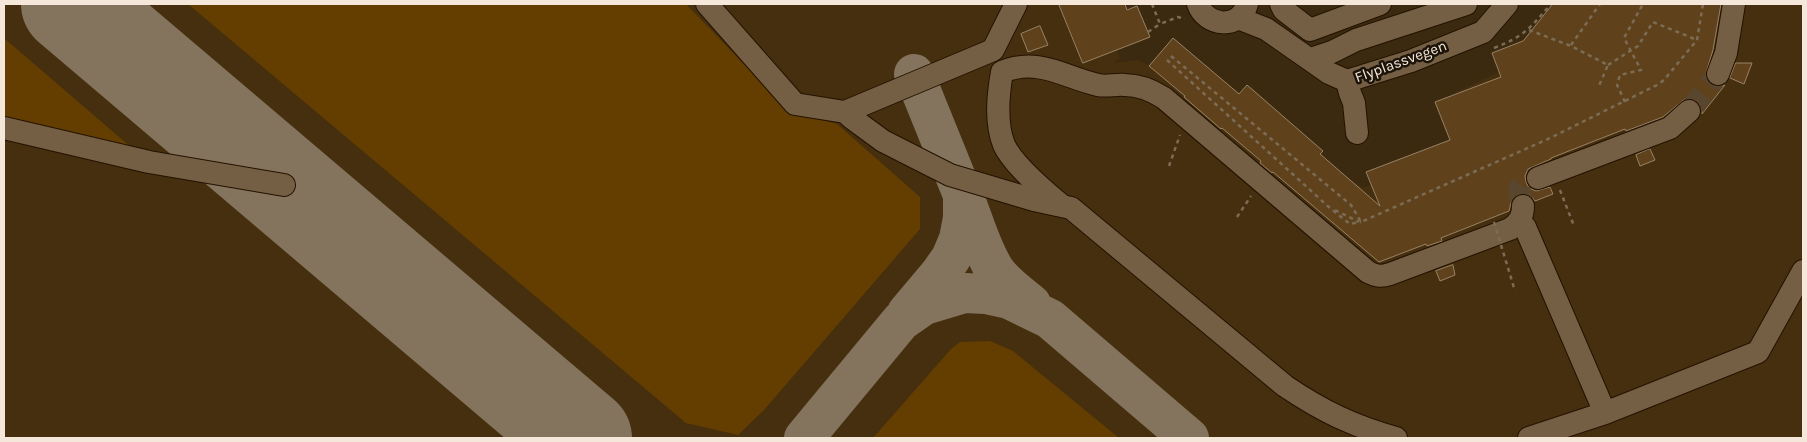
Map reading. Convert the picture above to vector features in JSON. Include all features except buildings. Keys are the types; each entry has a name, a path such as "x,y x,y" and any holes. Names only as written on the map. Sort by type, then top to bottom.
{"lane":[{"path":"707,4 794,104 845,112 993,50 1016,4"},
{"path":"1281,4 1284,10 1310,30 1380,4"},
{"path":"1311,60 1356,40 1466,4"},
{"name":"Flyplassvegen","path":"1192,11 1204,15 1214,22 1226,22 1242,11 1329,73 1347,81 1411,61 1483,32 1507,4"},
{"path":"1718,74 1726,53 1734,4"},
{"path":"993,50 1013,68"},
{"path":"1063,206 1041,189 1012,158 1005,146 998,116 1002,72 1013,68 1030,66 1050,69 1100,86 1128,84 1155,92 1368,272 1375,275 1390,274 1510,229 1521,214 1605,412"},
{"path":"1347,81 1354,103 1357,133"},
{"path":"1538,178 1670,128 1689,111"},
{"path":"845,112 883,142 927,164 972,182 1071,208 1284,386 1311,404 1339,428 1364,429 1396,438"},
{"path":"4,128 149,162 284,185"},
{"path":"1528,438 1605,412 1758,352 1803,271"}],"path":[{"path":"1152,4 1160,24"},
{"path":"1570,46 1600,4"},
{"path":"1625,102 1617,85 1620,76 1641,70 1624,38 1643,4"},
{"path":"1167,60 1331,209 1350,224 1361,222 1548,139 1657,85 1664,80 1697,40 1703,4"},
{"path":"1148,32 1160,24 1192,11"},
{"path":"1598,88 1608,66 1638,46 1653,22 1697,40"},
{"path":"1529,30 1570,46 1608,66"},
{"path":"1171,56 1351,205 1361,222"},
{"path":"1169,166 1180,134"},
{"path":"1560,190 1574,226"},
{"path":"1237,217 1251,196"},
{"path":"1331,209 1361,222"},
{"path":"1494,222 1515,291"}],"shaded area":[{"path":"4,4 1123,4 1126,11 1148,32 1150,38 1117,50 1120,59 1113,63 1139,60 1151,67 1173,40 1243,95 1251,86 1324,155 1320,160 1363,188 1375,184 1466,134 1458,116 1457,92 1513,65 1517,46 1553,4 1803,4 1803,438 4,438"},
{"path":"188,4 686,4 789,111 837,124 920,197 920,229 764,410 738,435 686,423"},
{"path":"4,38 140,155 4,123"},
{"path":"990,341 1013,351 1119,438 873,438 951,349 960,342"}],"taxiway":[{"path":"907,313 951,258 959,239 963,218 963,195 914,74"},
{"path":"965,199 981,244 994,269 1006,283 1031,304"},
{"path":"804,438 901,321 924,305 964,293 986,294 1009,299 1050,319 1189,438"}],"runway":[{"path":"71,4 582,438"}],"tunnel":[{"path":"1689,111 1718,74"},
{"path":"1523,206 1519,189 1522,185 1538,178"}]}
